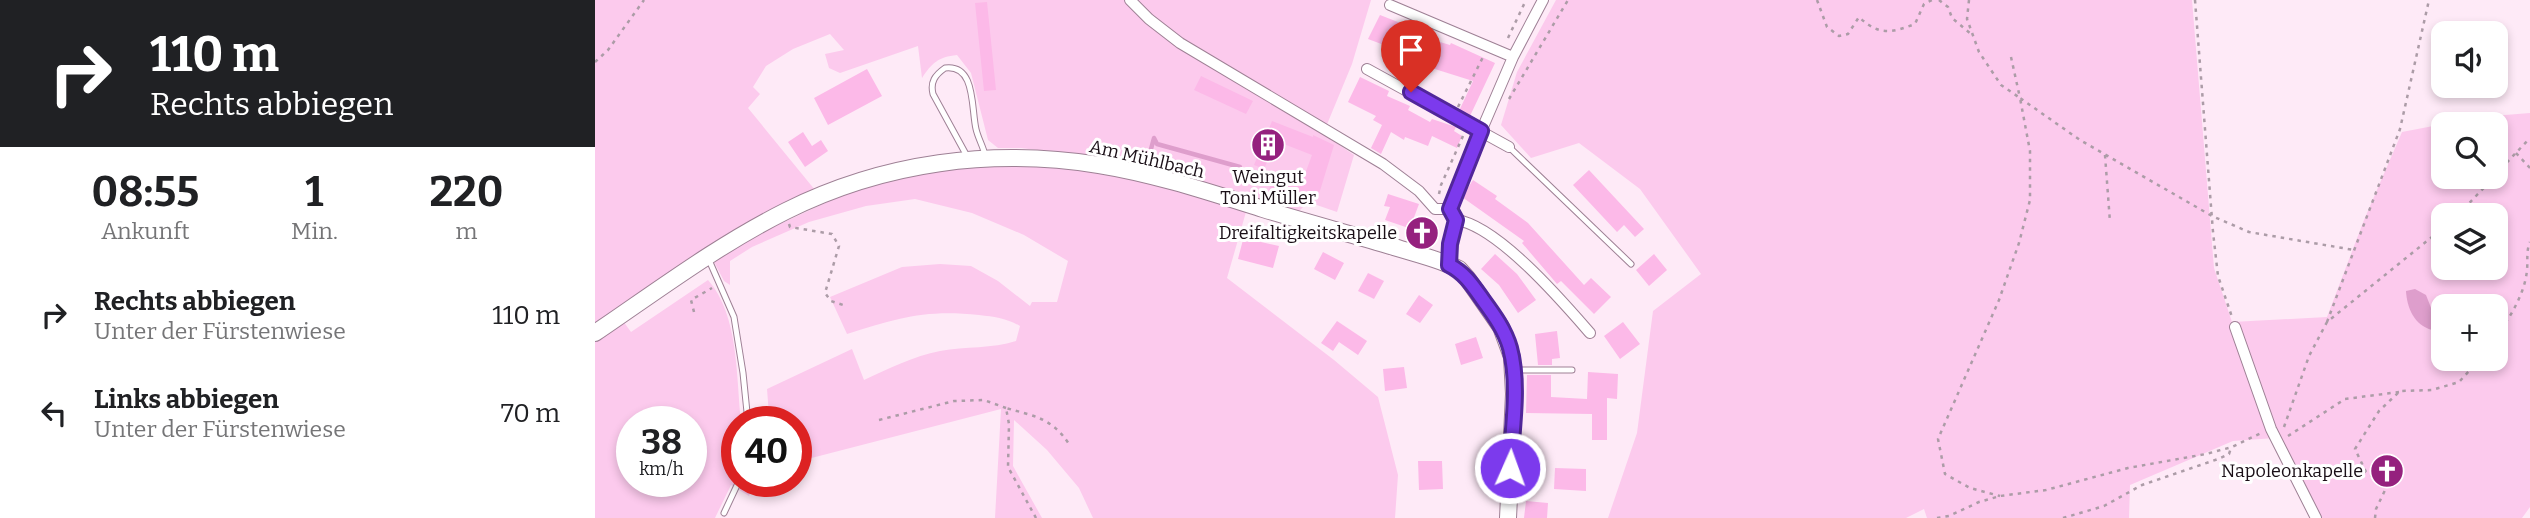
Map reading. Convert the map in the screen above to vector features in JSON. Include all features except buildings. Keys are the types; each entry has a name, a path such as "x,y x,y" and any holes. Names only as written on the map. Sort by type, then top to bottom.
{"street":[{"path":"1130,0 1179,44 1383,164 1419,191 1429,204 1444,209 1456,220 1472,226 1515,255 1555,293 1590,333"},
{"path":"1444,209 1513,57 1543,0"},
{"path":"1390,5 1513,57"},
{"path":"1367,69 1509,147"},
{"name":"Am Mühlbach","path":"595,333 707,257 785,211 820,195 896,170 969,159 1041,159 1101,166 1170,181 1459,270 1501,327 1509,346 1513,370 1508,518"},
{"path":"1449,265 1450,244 1456,220"},
{"path":"2235,327 2271,429 2316,518"}],"lane":[{"path":"969,159 933,94 931,86 934,78 945,68 959,70 965,75 976,129 986,158"},
{"path":"1509,147 1631,264"},
{"path":"707,257 734,317 746,406"},
{"path":"1513,370 1572,370"},
{"path":"724,513 732,497"}],"path":[{"path":"595,62 608,50 644,0"},
{"path":"1501,52 1527,0"},
{"path":"1503,105 1511,97 1568,0"},
{"path":"1817,0 1827,27 1839,36 1849,34 1859,17 1869,26 1884,32 1915,24 1924,4 1932,0"},
{"path":"1938,0 1948,7 1952,18 1973,36"},
{"path":"1969,0 1967,19 1979,52 2001,85 2105,155 2212,216 2249,232 2354,250"},
{"path":"2195,0 2218,276 2235,327"},
{"path":"2279,442 2309,356 2327,322 2400,128 2429,0"},
{"path":"1454,115 1488,47"},
{"path":"2000,496 1969,488 1945,474 1938,439 1999,300 2019,243 2030,200 2030,151 2011,57"},
{"path":"1444,209 1441,185 1469,123"},
{"path":"2508,162 2530,138"},
{"path":"2516,153 2530,168"},
{"path":"2105,155 2110,222"},
{"path":"2469,203 2483,189"},
{"path":"785,211 790,227 832,234 839,246 825,293 831,301 846,306"},
{"path":"2327,322 2431,238"},
{"path":"2508,320 2517,303 2527,272 2530,242"},
{"path":"694,312 691,300 720,283"},
{"path":"2279,442 2345,399 2400,391 2432,390 2459,382 2469,371"},
{"path":"2375,518 2386,486 2366,471 2355,449 2379,411 2400,391"},
{"path":"879,420 954,401 984,400 1035,416 1059,429 1069,444"},
{"path":"1006,408 1009,424 1008,467 1036,518"},
{"path":"1937,518 2000,496 2046,490 2129,468 2232,447 2271,429"},
{"path":"2063,518 2103,506 2142,485 2218,459 2229,454 2232,447"}],"shaded area":[{"path":"595,0 1371,0 1352,64 1323,134 1354,155 1337,212 1308,202 1298,212 1100,158 1021,148 998,148 988,140 971,73 957,55 936,62 922,78 918,46 840,73 829,68 825,54 844,50 830,34 793,49 766,66 753,87 760,94 748,108 815,190 595,325"},
{"path":"1556,0 2192,0 2214,268 2232,322 2327,317 2364,220 2402,132 2431,126 2431,189 2508,189 2508,115 2530,113 2530,507 2522,518 2313,518 2275,438 2233,441 2130,485 2129,518 1927,518 1924,509 1906,518 1608,518 1637,433 1653,311 1701,274 1640,189 1579,143 1531,158 1501,125 1517,72"},
{"path":"980,164 1084,169 1188,193 1246,212 1227,278 1378,397 1398,475 1395,518 1093,518 1079,488 1047,450 1014,420 1013,466 1042,518 995,518 1001,409 812,458 812,406 768,406 767,389 852,349 864,380 930,353 1016,341 1020,326 995,317 943,313 897,319 847,334 830,297 902,267 940,264 971,266 998,281 1030,306 1032,302 1057,302 1068,261 1024,235 972,213 915,199 866,206 809,222 752,247 730,261 730,285 724,281 713,260 758,234 875,180"},
{"path":"708,280 726,310 737,366 740,406 721,406 721,497 725,497 715,518 595,518 595,341 623,321 631,332"},
{"path":"2415,289 2426,295 2431,308 2431,330 2416,320 2408,304 2406,291"}],"waterway":[{"path":"1151,149 1154,138 1157,144 1240,167 1238,177"}],"place":[{"name":"Weingut Toni Müller","path":"1268,145"},
{"name":"Dreifaltigkeitskapelle","path":"1422,233"},
{"name":"Napoleonkapelle","path":"2387,471"}],"route":[{"path":"1411,92 1481,131 1450,209 1456,220 1450,244 1449,265 1467,278 1488,306 1509,346 1514,394 1510,468"}]}
